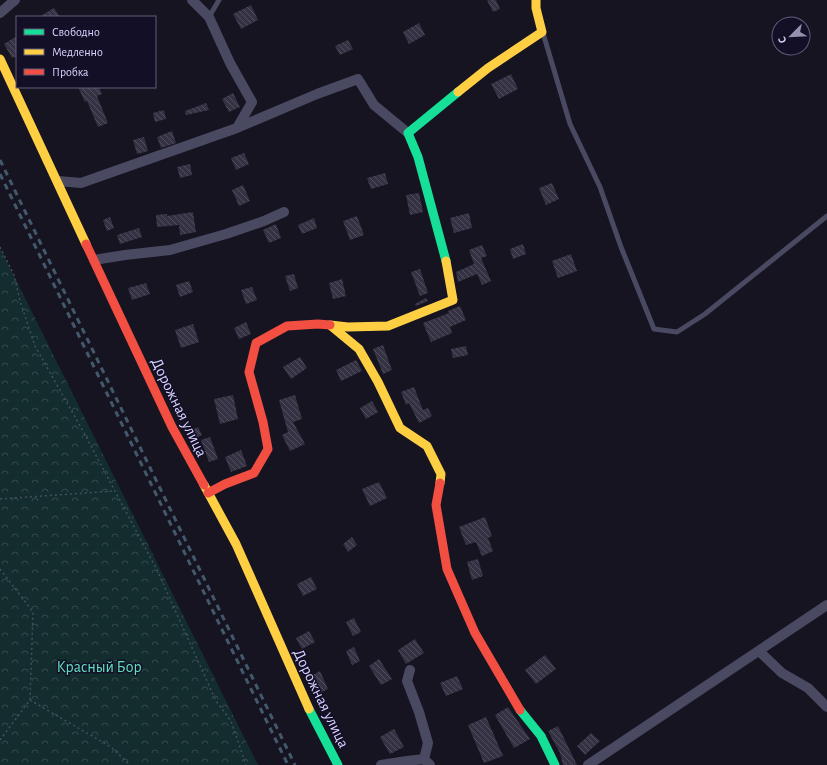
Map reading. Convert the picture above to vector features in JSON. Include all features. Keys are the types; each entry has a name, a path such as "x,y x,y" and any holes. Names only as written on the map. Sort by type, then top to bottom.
{"street":[{"path":"0,13 15,0"},
{"path":"192,0 208,17 230,63 252,102 237,128"},
{"path":"408,133 488,68 542,32 536,8 536,0"},
{"name":"Дорожная улица","path":"0,59 172,427 236,544 312,715 338,765"},
{"path":"58,181 81,183 237,128 317,94 358,79 374,105 408,133 418,158 444,252 453,300 388,326 348,327 318,324 287,326 256,343 249,372 263,422 268,449 254,473 225,484 208,493"},
{"path":"94,260 170,250 226,234 264,221 284,212"},
{"path":"330,325 359,350 378,382 400,428 427,446 441,474 436,505 447,569 475,633 522,714 541,736 555,765"},
{"path":"588,765 827,605"},
{"path":"759,651 782,673 808,688 827,707"},
{"path":"381,765 407,760 427,762 428,743 419,712 407,681 410,670"}],"lane":[{"path":"208,17 220,0"},
{"path":"542,32 570,124 600,187 621,247 654,329 677,332 705,314 827,216"}],"path":[{"path":"0,247 14,275 20,302 35,346 84,433 157,570 216,701 231,721 246,765"},
{"path":"0,499 114,491"},
{"path":"0,569 33,612 30,700 0,740"},
{"path":"30,700 111,747 130,765"}],"green space":[{"name":"Красный Бор","path":"0,248 258,765 0,765"}],"building":[{"path":"487,0 496,0 500,9 493,12"},
{"path":"251,5 258,20 241,29 233,14"},
{"path":"54,8 59,16 41,16"},
{"path":"419,23 425,35 409,44 403,32"},
{"path":"16,37 16,56 12,58 4,44"},
{"path":"348,40 353,49 340,55 335,46"},
{"path":"511,74 518,89 499,99 491,84"},
{"path":"78,88 99,88 102,94 97,96 108,123 98,127 87,101 85,102"},
{"path":"233,93 240,107 229,112 222,99"},
{"path":"206,103 209,110 186,115 185,111"},
{"path":"164,110 166,119 155,122 153,113"},
{"path":"172,131 176,143 161,148 157,137"},
{"path":"144,137 148,151 137,154 133,140"},
{"path":"244,153 249,164 236,170 231,158"},
{"path":"190,164 192,175 180,178 177,167"},
{"path":"385,173 388,184 371,189 367,178"},
{"path":"552,183 559,199 546,205 539,188"},
{"path":"243,185 250,201 239,206 232,190"},
{"path":"419,193 423,212 410,215 406,195"},
{"path":"193,212 196,232 180,235 179,225 157,227 156,215 167,214 167,216"},
{"path":"469,213 472,228 454,233 450,218"},
{"path":"357,216 364,235 350,240 343,221"},
{"path":"110,217 114,228 107,231 103,220"},
{"path":"314,218 317,228 302,234 298,225"},
{"path":"276,224 281,238 269,243 263,230"},
{"path":"139,228 142,237 120,244 117,235"},
{"path":"523,244 526,254 513,259 510,249"},
{"path":"482,245 487,256 481,258 491,281 482,285 477,274 458,282 456,272 474,264 469,250"},
{"path":"571,254 577,271 558,278 552,261"},
{"path":"420,269 428,293 420,296 411,272"},
{"path":"294,274 298,288 290,291 285,276"},
{"path":"342,279 346,296 333,299 329,283"},
{"path":"189,281 193,292 180,297 176,285"},
{"path":"146,283 150,294 132,300 128,288"},
{"path":"252,287 257,300 246,304 241,290"},
{"path":"426,298 428,301 416,306 415,304"},
{"path":"460,306 466,320 450,327 452,333 431,342 423,323 449,313 448,311"},
{"path":"246,322 251,334 239,339 234,328"},
{"path":"193,324 199,342 181,348 175,330"},
{"path":"383,345 392,370 383,374 373,349"},
{"path":"466,346 468,355 453,358 451,349"},
{"path":"300,357 307,368 291,379 283,367"},
{"path":"356,360 362,371 341,381 336,370"},
{"path":"414,387 423,410 428,408 432,416 419,423 409,403 406,405 401,392"},
{"path":"233,395 238,419 220,424 214,399"},
{"path":"295,395 302,419 293,422 305,444 290,451 282,435 288,432 279,400"},
{"path":"372,401 378,412 366,419 360,408"},
{"path":"198,427 202,435 190,441 186,433"},
{"path":"210,437 218,459 209,462 201,440"},
{"path":"241,450 247,466 231,472 225,457"},
{"path":"379,482 387,498 370,506 362,489"},
{"path":"485,517 492,536 488,538 493,551 482,556 476,542 466,545 459,527"},
{"path":"352,537 357,545 348,552 343,544"},
{"path":"478,559 483,576 472,580 467,562"},
{"path":"311,577 317,589 303,596 297,584"},
{"path":"354,618 361,632 353,636 346,622"},
{"path":"309,631 315,642 302,649 296,638"},
{"path":"415,639 424,653 406,664 398,650"},
{"path":"354,647 360,661 352,665 346,651"},
{"path":"545,655 556,669 536,684 525,670"},
{"path":"379,659 392,679 381,685 369,666"},
{"path":"320,671 328,689 318,694 309,677"},
{"path":"457,676 463,689 446,696 440,683"},
{"path":"508,707 530,739 514,748 495,715"},
{"path":"486,717 503,756 484,763 468,725"},
{"path":"558,726 577,765 563,765 560,753 548,731"},
{"path":"394,729 404,747 390,754 380,737"},
{"path":"591,733 600,741 585,755 577,746"}],"railway":[{"path":"0,160 295,765"},
{"path":"0,174 288,765"}],"traffic: fast":[{"path":"446,261 418,157 408,133 458,92"},
{"path":"309,709 338,765"},
{"path":"520,710 541,736 555,765"}],"traffic: slow":[{"path":"458,92 488,68 542,32 536,8 536,0"},
{"path":"0,59 86,244"},
{"path":"330,325 348,327 388,326 453,300 446,261"},
{"path":"330,325 359,349 378,382 400,428 427,446 441,474 440,483"},
{"path":"204,485 236,544 309,709"}],"traffic: jam":[{"path":"86,244 172,427 204,485"},
{"path":"208,493 225,484 254,473 268,449 263,422 249,372 256,343 287,326 318,324 330,325"},
{"path":"440,483 436,505 447,569 475,633 520,710"}]}
